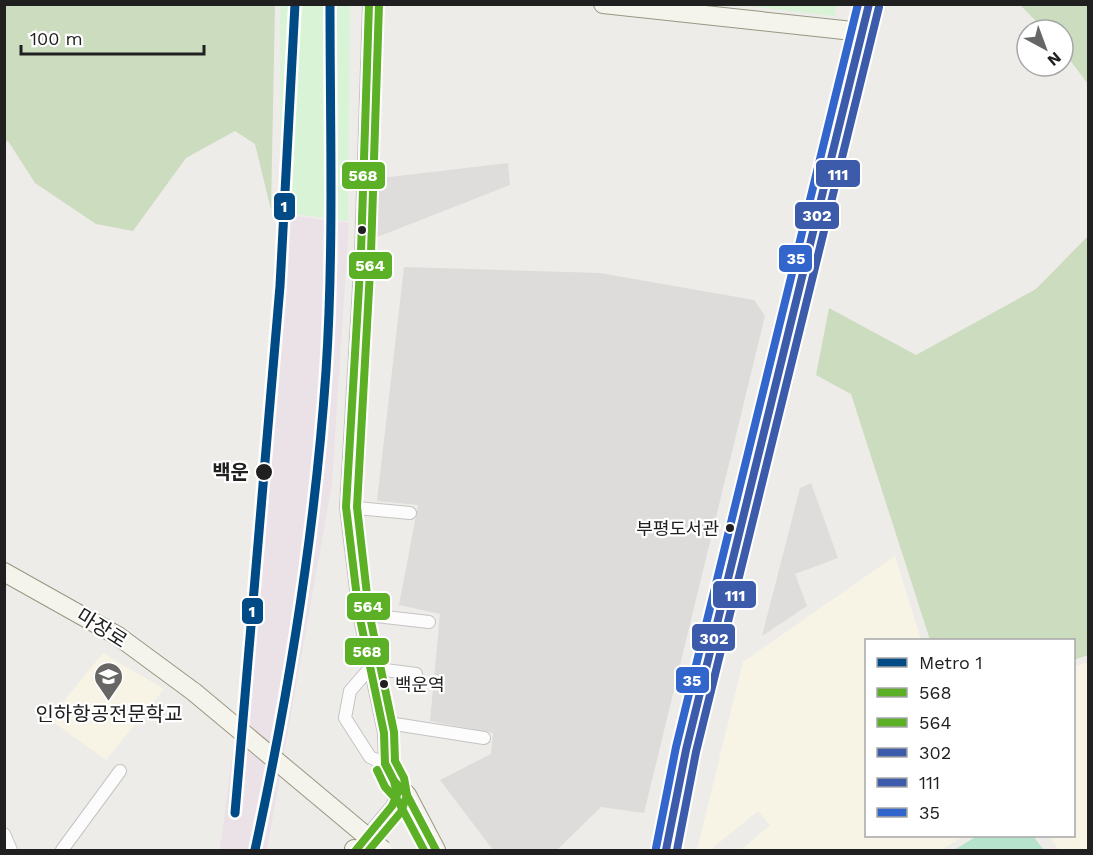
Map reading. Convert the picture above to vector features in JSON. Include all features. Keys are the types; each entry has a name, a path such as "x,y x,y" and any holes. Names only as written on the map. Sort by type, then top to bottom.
{"main road":[{"path":"603,4 862,32"},
{"path":"666,850 672,806 869,4"},
{"name":"마장로","path":"4,572 118,636 194,692 384,850"},
{"path":"394,781 407,795 436,850"}],"street":[{"path":"354,850 392,806 397,795 394,781 385,764 382,722 359,614 346,507 362,243 369,4"},
{"path":"346,507 410,513"},
{"path":"359,614 429,622"},
{"path":"370,668 416,674"},
{"path":"370,668 350,691 345,718 370,757 385,764"},
{"path":"382,722 484,738"},
{"path":"62,850 120,771"},
{"path":"4,834 11,850"}],"shaded area":[{"path":"508,163 510,185 362,243 364,180"},
{"path":"280,214 349,223 332,484 267,850 220,850 237,717"},
{"path":"404,267 600,273 754,300 765,316 644,813 601,807 557,850 493,850 440,780 491,754 493,733 430,721 440,614 399,605 418,505 377,501"},
{"path":"811,483 838,558 795,574 807,606 762,636 800,488"},
{"path":"895,556 921,639 865,639 865,837 962,837 941,850 741,850 770,825 758,811 710,850 697,850 743,662"},
{"name":"인하항공전문학교","path":"103,653 164,689 106,760 49,719"},
{"path":"1088,662 1088,850 1059,850 1050,837 1075,837 1075,667"}],"green space":[{"path":"5,4 275,5 271,210 255,144 235,131 186,158 133,231 96,224 35,183 8,141 5,142"},
{"path":"837,4 834,16 739,5"},
{"path":"280,5 350,5 348,221 281,212"},
{"path":"1020,5 1088,5 1088,84 1075,67 1075,18 1033,18"},
{"path":"1088,236 1088,655 1075,660 1075,639 930,639 851,394 816,375 829,308 916,355 1036,289"},
{"path":"975,837 1034,837 1044,850 954,850"}],"metro line":[{"name":"1","path":"235,813 280,286 295,4"},
{"name":"1","path":"255,850 290,672 308,552 321,432 330,279 330,4"}],"transit line":[{"name":"568","path":"356,850 392,806 397,795 394,781 385,764 384,733 359,614 346,507 361,252 369,4"},
{"name":"564","path":"369,850 401,812 407,795 404,778 395,761 394,732 369,612 357,507 371,253 379,4"},
{"name":"35","path":"656,848 676,747 858,4"},
{"name":"302","path":"666,850 686,750 869,4"},
{"name":"111","path":"677,850 696,752 879,7"},
{"name":"568","path":"386,765 394,781 407,795 436,850"},
{"name":"564","path":"377,770 385,787 398,801 424,850"}],"place":[{"name":"백운","path":"264,472"},
{"name":"부평도서관","path":"730,528"},
{"name":"백운역","path":"384,684"},
{"name":"인하항공전문학교","path":"109,702"}]}
